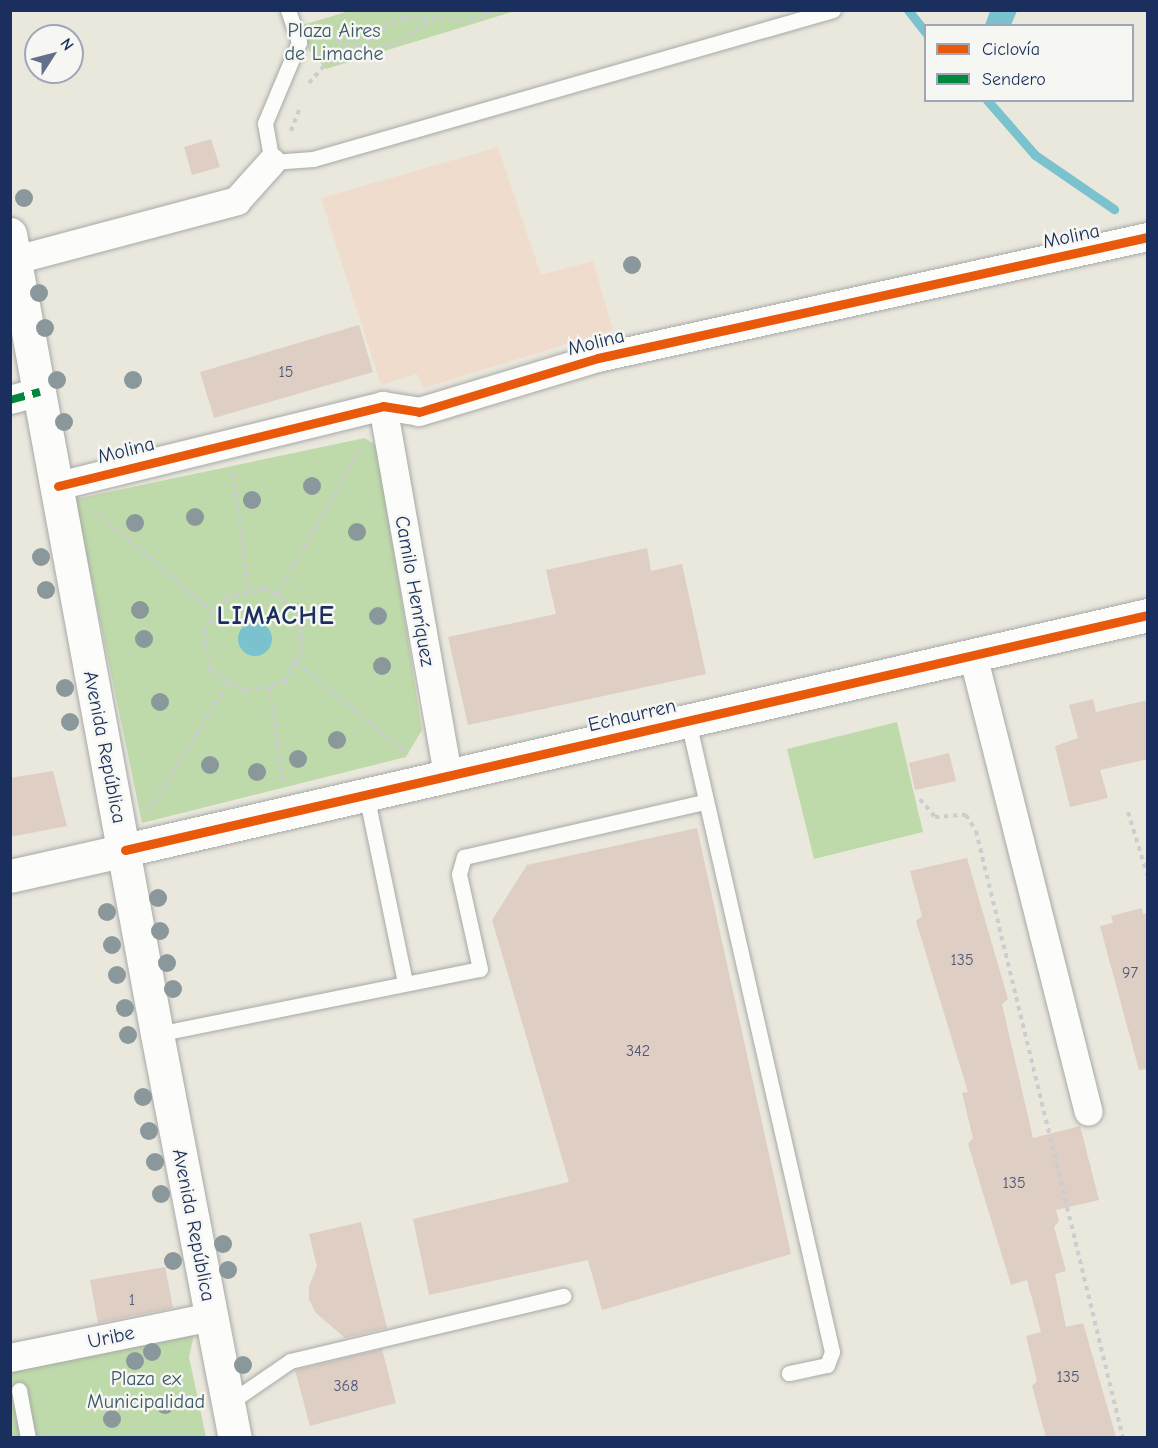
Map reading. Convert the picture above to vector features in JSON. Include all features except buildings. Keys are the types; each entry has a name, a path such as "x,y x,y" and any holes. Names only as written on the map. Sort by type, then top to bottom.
{"main road":[{"name":"Avenida República","path":"13,247 25,396 58,486 157,1034 235,1437"},
{"name":"Echaurren","path":"10,876 1148,615"}],"street":[{"path":"13,247 237,201 272,162"},
{"name":"Molina","path":"58,486 383,406 419,412 598,358 1148,237"},
{"name":"Camilo Henríquez","path":"383,406 448,776"},
{"path":"973,655 1089,1112"},
{"name":"Uribe","path":"10,1358 212,1317"}],"lane":[{"path":"288,10 299,42 265,123 272,162 313,159 833,10"},
{"path":"688,721 832,1353 827,1365 789,1373"},
{"path":"366,794 405,983"},
{"path":"157,1034 480,969 459,874 464,857 705,802"},
{"path":"229,1403 290,1361 562,1296"},
{"path":"19,1390 28,1437"}],"path":[{"path":"306,88 327,62 361,49 383,27 404,17 470,20 499,10"},
{"path":"318,27 368,51 403,41 430,18"},
{"path":"272,162 294,125 303,97"},
{"path":"277,595 383,406"},
{"path":"229,444 249,592"},
{"path":"58,486 100,515 215,614"},
{"path":"266,588 295,610 303,646 285,682 244,691 228,684 210,670 204,631 227,598 249,592 266,588"},
{"path":"296,663 406,752 448,776"},
{"path":"125,850 228,684"},
{"path":"269,687 291,812"},
{"path":"920,799 935,817 966,815 976,831 1123,1437"},
{"path":"1128,812 1148,877"}],"shaded area":[{"path":"498,147 541,275 593,261 613,330 423,388 417,374 381,385 321,198"}],"green space":[{"name":"Plaza Aires de Limache","path":"353,10 515,11 326,69 309,50 302,25"},
{"path":"365,438 378,447 422,730 406,757 142,823 75,499"},
{"path":"897,722 923,832 814,859 787,749"},
{"name":"Plaza ex Municipalidad","path":"195,1330 189,1357 206,1437 11,1438 11,1364"}],"water":[{"path":"990,10 1017,11 1011,24 985,24"},
{"path":"255,622 267,627 272,639 267,651 255,656 243,651 238,639 243,627"}],"waterway":[{"path":"908,10 924,30"},
{"path":"989,102 1035,155 1114,209"}],"marked path":[{"path":"10,400 40,392"}],"cycle path":[{"path":"58,486 383,406 419,412 598,358 1148,237"},
{"path":"125,850 1148,615"}],"district":[{"name":"LIMACHE","path":"276,617"}]}
